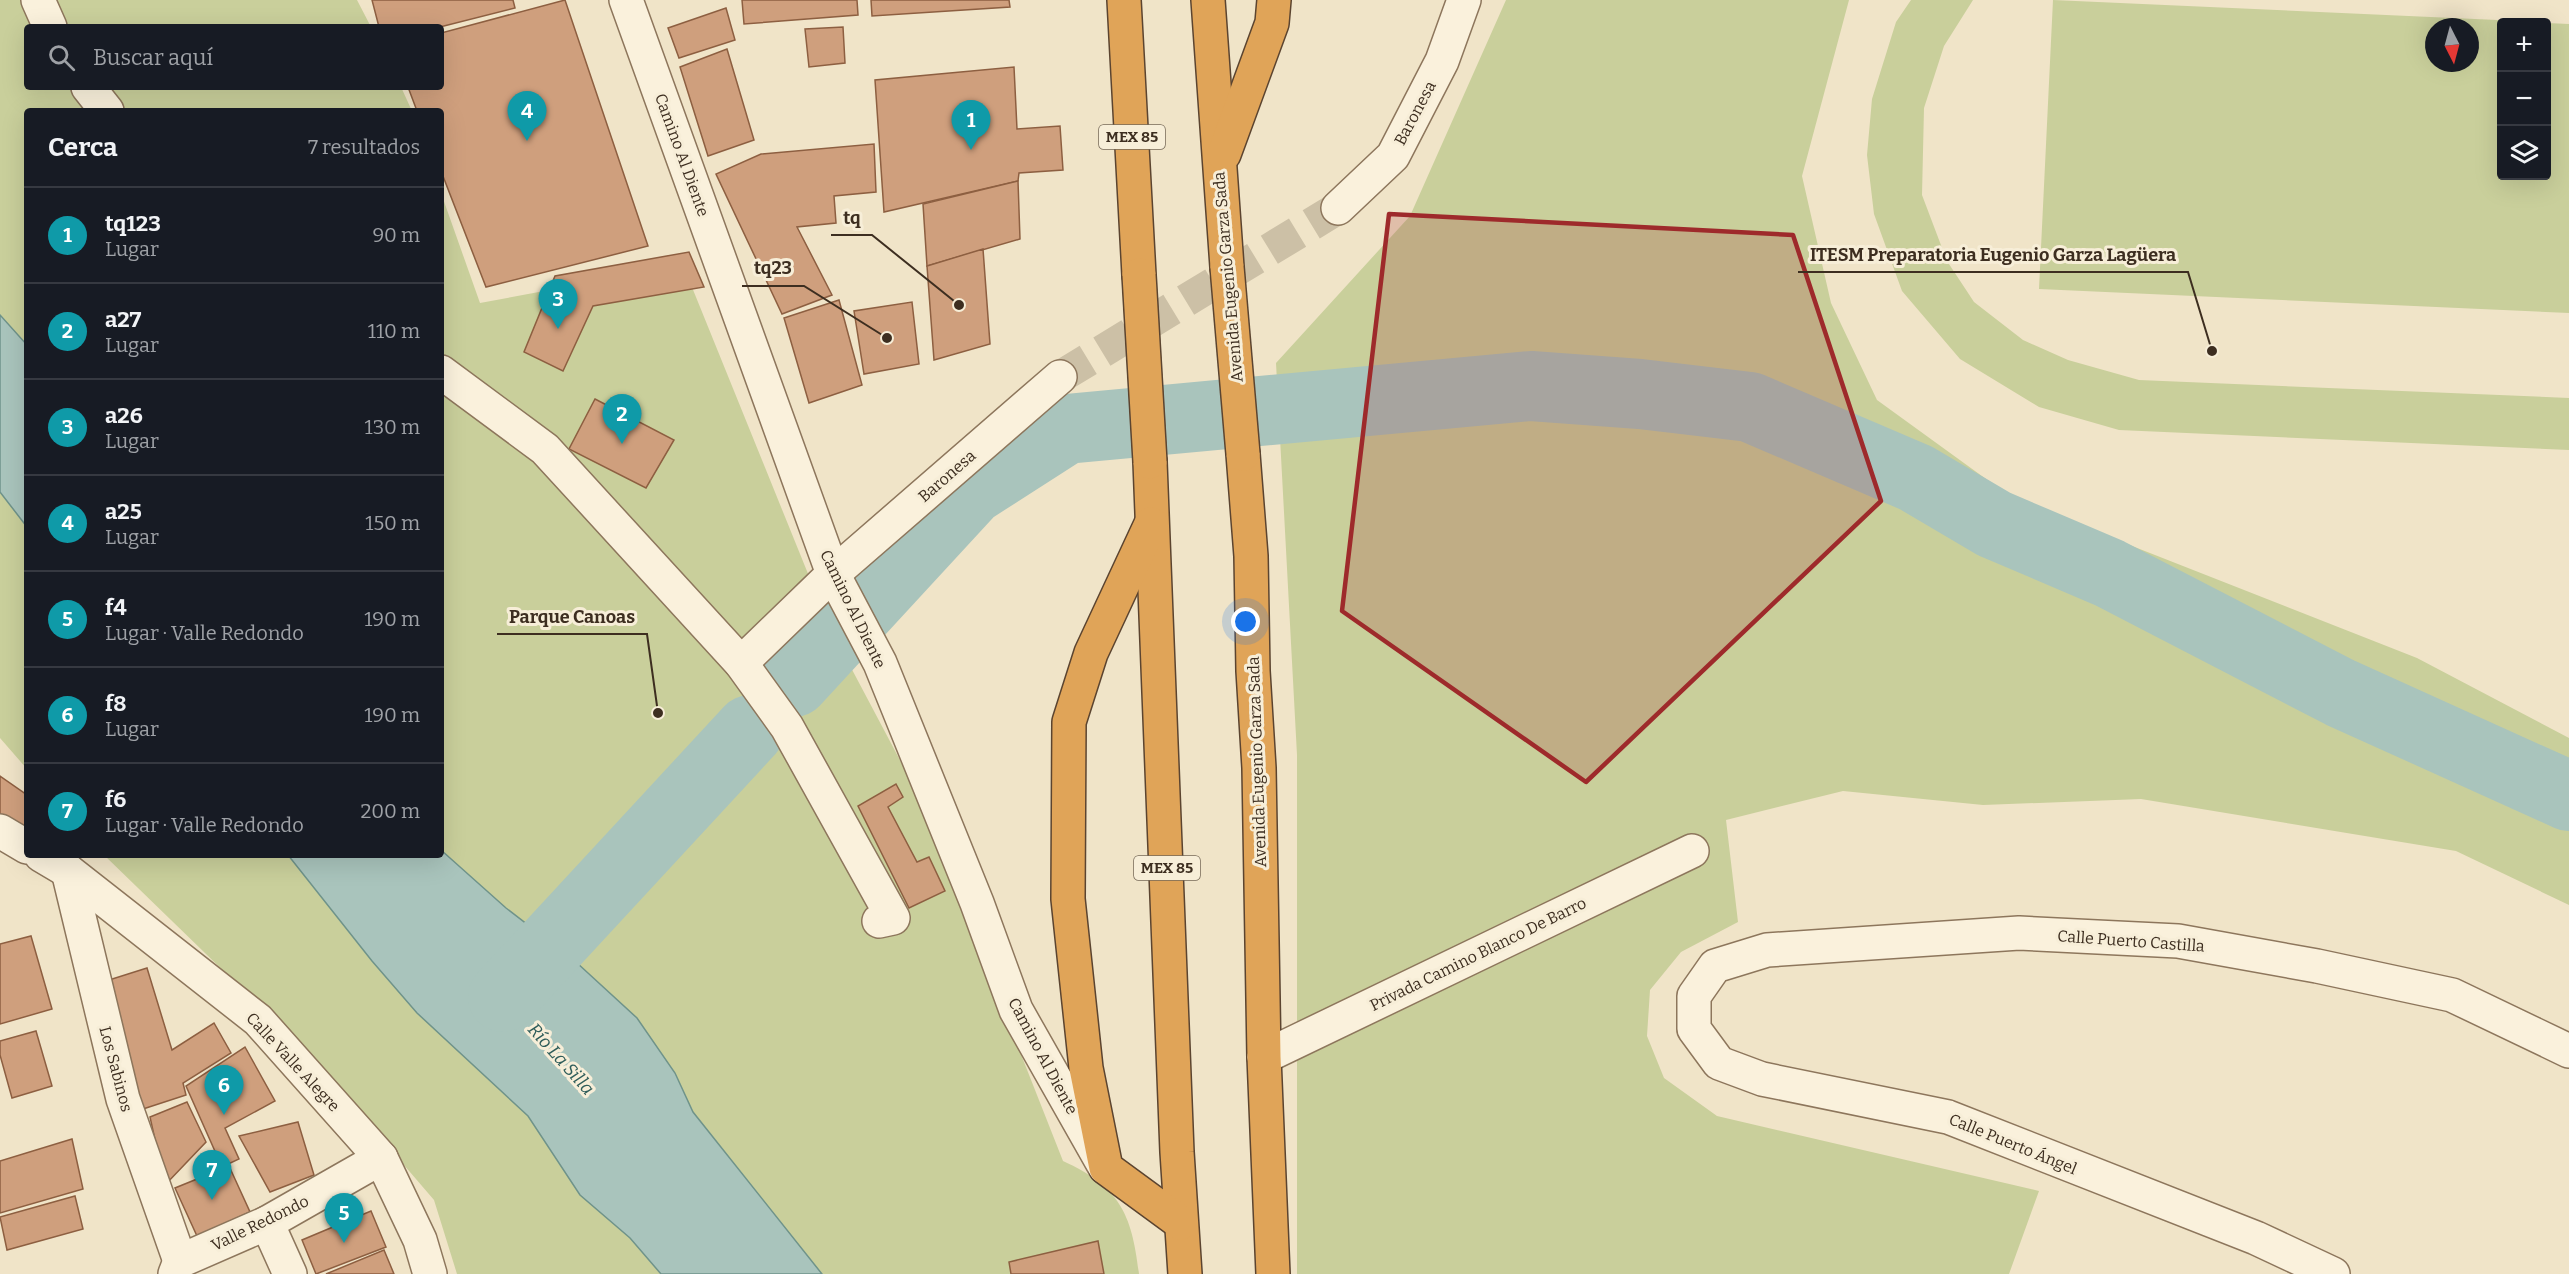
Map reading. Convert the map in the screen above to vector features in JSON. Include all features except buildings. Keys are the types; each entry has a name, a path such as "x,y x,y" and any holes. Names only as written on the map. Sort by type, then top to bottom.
{"highway":[{"name":"MEX 85","path":"1124,0 1154,520 1181,1223 1185,1274"},
{"name":"Avenida Eugenio Garza Sada","path":"1208,0 1219,167 1251,556 1253,671 1259,768 1264,1057 1273,1274"},
{"path":"1219,167 1272,23 1274,0"},
{"path":"1154,520 1090,653 1069,722 1068,899 1086,1068 1106,1168 1181,1223"}],"street":[{"path":"38,0 49,24"},
{"name":"Camino Al Diente","path":"626,0 833,576 880,663 977,903 1016,1010 1106,1168"},
{"name":"Baronesa","path":"1338,208 1392,156 1442,61 1464,0"},
{"path":"90,90 105,108"},
{"path":"444,374 545,449 741,663 787,727 893,918 879,921"},
{"name":"Baronesa","path":"741,663 833,576 1060,377"},
{"path":"0,831 24,845"},
{"name":"Privada Camino Blanco De Barro","path":"1264,1057 1692,851"},
{"name":"Calle Valle Alegre","path":"46,858 68,871 258,1020 381,1158 420,1239 430,1274"},
{"name":"Los Sabinos","path":"68,871 123,1099 178,1268"},
{"name":"Calle Puerto Castilla","path":"1694,996 1716,966 1767,951 2019,933 2178,941 2318,966 2452,995 2569,1051"},
{"name":"Calle Puerto Ángel","path":"1694,996 1694,1029 1719,1063 1762,1079 1948,1117 2256,1238 2333,1274"},
{"name":"Valle Redondo","path":"178,1268 267,1223 381,1158"},
{"path":"267,1223 290,1274"}],"highlighted area":[{"path":"1389,214 1793,235 1881,501 1586,782 1342,611"}],"green space":[{"path":"0,0 357,0 369,24 24,24 24,90 402,90 411,108 24,108 24,766 0,738"},
{"path":"1506,0 1849,0 1802,176 1831,303 1877,400 2015,500 2417,658 2569,738 2569,905 2456,851 2141,799 1983,805 1843,791 1726,820 1738,922 1681,952 1650,990 1647,1036 1664,1078 1717,1116 2039,1191 2009,1274 1297,1274 1297,755 1276,363 1410,216"},
{"path":"1911,0 1973,0 1944,46 1924,108 1922,195 1947,261 1974,302 2023,340 2068,360 2139,380 2569,398 2569,450 2119,430 2039,407 1960,359 1902,291 1874,214 1867,155 1872,99 1896,22"},
{"path":"2053,0 2455,18 2425,18 2425,72 2479,72 2479,19 2497,20 2497,180 2551,180 2551,23 2569,24 2569,313 2039,289"},
{"path":"444,201 480,303 683,265 830,628 920,798 1063,1161 1098,1181 1120,1205 1132,1235 1139,1274 457,1274 434,1200 307,1052 107,858 444,858"}],"water":[{"path":"0,315 24,342 24,523 0,492"},
{"name":"Río La Silla","path":"444,853 506,908 576,962 637,1018 675,1073 693,1112 822,1274 661,1274 630,1238 580,1195 528,1116 417,1013 372,961 290,858 444,858"}],"waterway":[{"path":"794,682 971,490 1066,429 1531,386 1640,394 1750,407 1916,478 1994,524 2109,573 2341,693 2569,796"},
{"path":"503,997 750,730"}],"tunnel":[{"path":"1060,377 1338,208"}],"place":[{"name":"a25","path":"527,141"},
{"name":"tq123","path":"971,150"},
{"name":"tq","path":"959,305"},
{"name":"a26","path":"558,329"},
{"name":"tq23","path":"887,338"},
{"name":"ITESM Preparatoria Eugenio Garza Lagüera","path":"2212,351"},
{"name":"a27","path":"622,444"},
{"name":"Parque Canoas","path":"658,713"},
{"name":"f8","path":"224,1115"},
{"name":"f6","path":"212,1200"},
{"name":"f4","path":"344,1243"}]}
